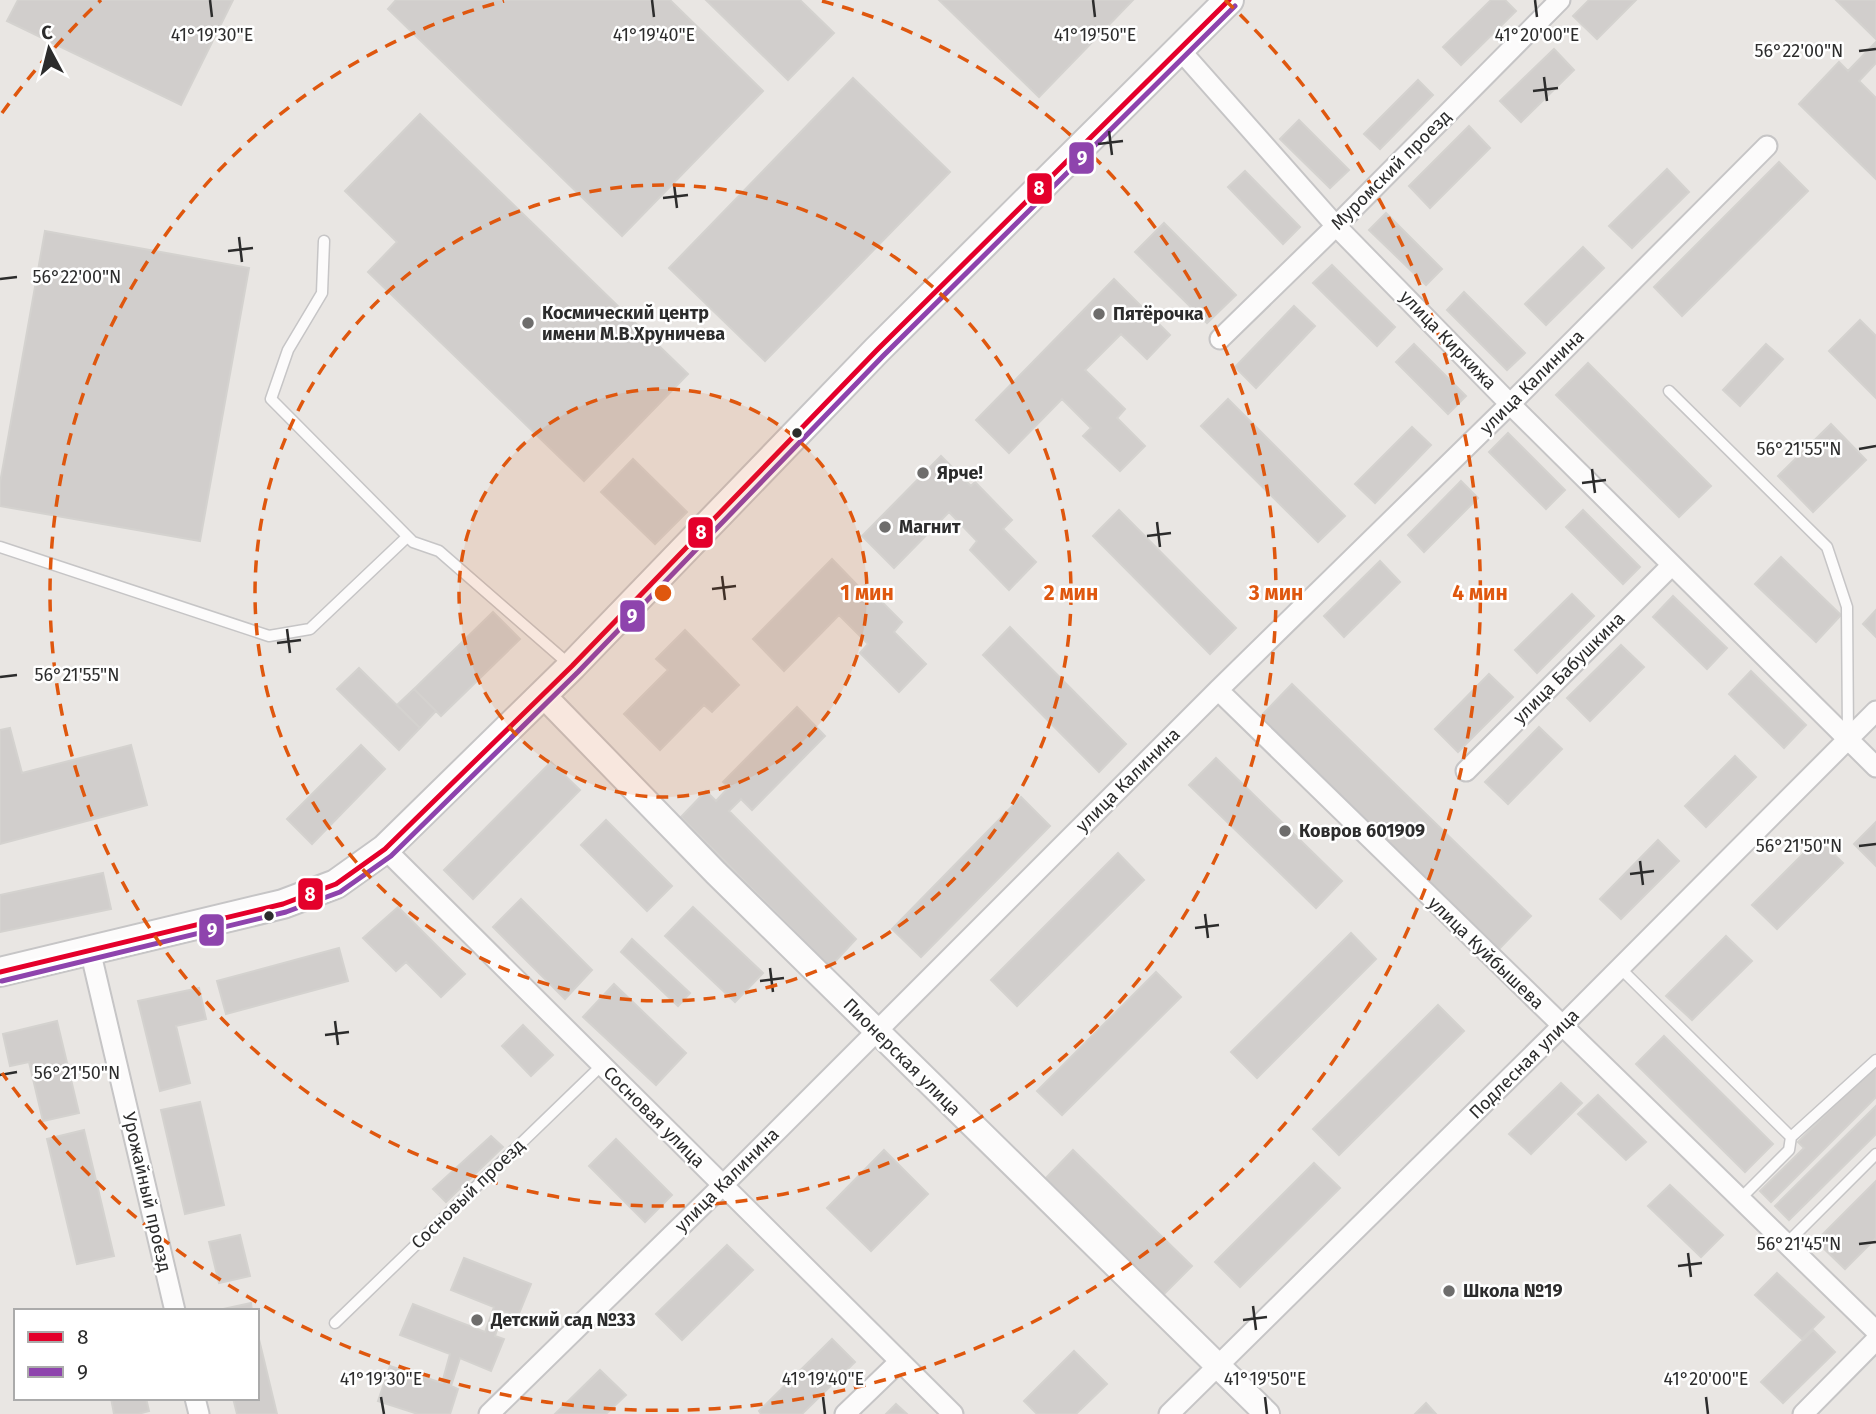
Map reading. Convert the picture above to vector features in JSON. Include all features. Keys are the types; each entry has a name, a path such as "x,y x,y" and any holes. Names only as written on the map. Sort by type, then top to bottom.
{"main road":[{"path":"0,972 283,904 335,884 386,849 572,666 877,350 1181,51 1229,0"}],"street":[{"name":"Муромский проезд","path":"1220,339 1560,0"},
{"name":"улица Киркижа","path":"1181,51 1336,226 1510,404 1876,767"},
{"name":"улица Калинина","path":"489,1414 723,1185 1767,146"},
{"name":"улица Бабушкина","path":"1466,771 1672,565"},
{"name":"улица Куйбышева","path":"1218,690 1876,1331"},
{"name":"Пионерская улица","path":"543,695 875,1031 1267,1414"},
{"name":"Подлесная улица","path":"1169,1414 1876,711"},
{"name":"Сосновая улица","path":"386,849 953,1414"},
{"name":"Урожайный проезд","path":"90,950 175,1309"},
{"path":"1803,1414 1876,1340"},
{"path":"845,1414 900,1361"}],"lane":[{"path":"324,241 322,293 288,350 271,399 407,537 413,542 439,551 572,666"},
{"path":"1669,391 1828,547 1847,607 1848,739"},
{"path":"0,547 269,636 310,629 407,537"},
{"path":"1620,968 1791,1137"},
{"path":"1741,1198 1789,1150 1791,1137 1876,1060"},
{"name":"Сосновый проезд","path":"335,1323 602,1065"},
{"path":"1787,1243 1876,1154"}],"building":[{"path":"18,0 233,0 181,105 7,21"},
{"path":"396,0 670,0 763,91 622,236 388,9"},
{"path":"706,0 800,0 834,33 788,80"},
{"path":"939,0 1133,0 1039,97"},
{"path":"1491,0 1505,0 1516,11 1461,65 1443,47"},
{"path":"1589,0 1636,0 1597,39 1573,16"},
{"path":"1836,0 1876,0 1876,39"},
{"path":"1876,42 1876,63 1859,81 1876,98 1876,179 1799,104 1839,62 1848,71"},
{"path":"1554,49 1574,70 1521,122 1500,101"},
{"path":"853,78 950,172 765,361 669,268"},
{"path":"1418,80 1433,95 1380,149 1364,134"},
{"name":"Космический центр имени М.В.Хруничева","path":"420,114 688,374 584,481 368,272 397,242 345,191"},
{"path":"1299,120 1349,170 1330,188 1280,139"},
{"path":"1469,126 1490,148 1430,208 1409,186"},
{"path":"1779,162 1808,191 1682,316 1654,287"},
{"path":"1667,169 1689,192 1632,248 1609,226"},
{"path":"1245,171 1300,227 1283,244 1228,187"},
{"path":"1386,213 1442,269 1426,285 1369,230"},
{"path":"1164,223 1236,295 1207,323 1135,252"},
{"path":"45,231 249,268 200,541 0,506 0,483"},
{"path":"1583,247 1604,268 1546,325 1525,304"},
{"path":"1332,265 1395,327 1377,346 1313,283"},
{"path":"1114,279 1170,335 1147,359 1121,334 1085,370 1125,409 1117,418 1145,446 1120,471 1083,436 1091,428 1062,399 1009,453 976,420"},
{"path":"1464,292 1525,353 1507,370 1447,310"},
{"path":"1294,306 1315,326 1256,388 1235,367"},
{"path":"1860,320 1876,336 1876,398 1829,351"},
{"path":"1414,344 1466,396 1448,414 1396,362"},
{"path":"1766,344 1783,359 1740,406 1723,390"},
{"path":"1588,363 1711,486 1679,517 1556,395"},
{"path":"1228,399 1345,516 1318,542 1201,426"},
{"path":"1831,424 1866,460 1813,512 1778,476"},
{"path":"1412,427 1431,445 1375,503 1355,484"},
{"path":"1508,433 1565,490 1546,509 1489,452"},
{"path":"941,456 971,486 975,482 1012,520 1003,529 1036,562 1009,590 970,550 977,541 949,512 894,568 862,536"},
{"path":"633,459 687,512 655,544 601,492"},
{"path":"1461,481 1478,498 1424,552 1408,535"},
{"path":"1119,510 1236,628 1210,654 1093,536"},
{"path":"1583,510 1640,567 1623,584 1566,527"},
{"path":"1781,557 1841,615 1816,642 1755,584"},
{"path":"832,559 861,589 865,585 902,622 894,632 926,664 899,692 860,653 868,644 839,615 784,671 753,639"},
{"path":"1380,561 1400,582 1344,637 1324,616"},
{"path":"1572,594 1594,616 1537,673 1515,650"},
{"path":"1673,596 1727,648 1707,669 1653,617"},
{"path":"1876,610 1876,637 1863,624"},
{"path":"493,612 520,639 441,716 414,689"},
{"path":"1010,627 1126,744 1099,772 983,655"},
{"path":"685,630 739,685 712,712 704,705 660,750 624,714 668,670 656,659"},
{"path":"1621,645 1644,667 1590,721 1567,698"},
{"path":"359,668 420,728 399,750 337,689"},
{"path":"1751,671 1806,725 1784,748 1729,694"},
{"path":"1489,674 1513,697 1458,752 1435,729"},
{"path":"1292,684 1531,916 1499,949 1260,717"},
{"path":"414,689 436,711 420,728 397,705"},
{"path":"797,707 825,736 752,810 741,799 729,811 856,939 830,967 681,817 706,791 716,801 729,787 723,782"},
{"path":"1539,727 1562,749 1508,804 1485,782"},
{"path":"10,728 22,773 131,745 147,805 0,844 0,730"},
{"path":"361,745 385,769 312,844 287,819"},
{"path":"1735,756 1756,777 1706,827 1685,806"},
{"path":"1216,758 1342,881 1316,908 1189,785"},
{"path":"551,762 580,790 473,899 444,870"},
{"path":"1021,797 1050,826 921,957 892,929"},
{"path":"606,820 672,886 647,911 581,845"},
{"path":"1876,822 1876,866 1854,844"},
{"path":"1818,839 1843,863 1777,929 1752,905"},
{"path":"1658,840 1679,861 1621,919 1600,899"},
{"path":"1118,853 1144,880 1017,1006 991,980"},
{"path":"103,873 111,909 0,932 0,895"},
{"path":"521,899 592,970 565,999 493,927"},
{"path":"398,907 465,974 441,997 406,962 396,971 363,938"},
{"path":"693,907 763,973 735,1002 665,936"},
{"path":"1351,933 1376,959 1257,1078 1231,1052"},
{"path":"1726,936 1752,961 1692,1020 1666,996"},
{"path":"632,939 690,993 678,1006 621,952"},
{"path":"339,948 348,981 226,1014 217,981"},
{"path":"1156,972 1181,997 1062,1115 1037,1091"},
{"path":"614,984 686,1053 656,1085 583,1017"},
{"path":"199,988 206,1019 176,1026 190,1083 160,1091 138,1001"},
{"path":"1438,1005 1464,1031 1339,1155 1313,1129"},
{"path":"57,1021 79,1113 43,1121 29,1062 10,1066 3,1034"},
{"path":"523,1025 553,1055 531,1076 502,1046"},
{"path":"1664,1036 1773,1144 1745,1172 1636,1064"},
{"path":"1876,1064 1876,1097 1771,1202 1760,1191 1804,1148 1798,1142"},
{"path":"1561,1083 1582,1103 1531,1154 1509,1134"},
{"path":"1598,1095 1646,1142 1626,1160 1578,1114"},
{"path":"200,1102 224,1205 185,1214 161,1110"},
{"path":"1876,1106 1876,1134 1789,1220 1775,1206"},
{"path":"84,1130 114,1256 77,1264 47,1139"},
{"path":"491,1136 503,1147 446,1202 433,1189"},
{"path":"616,1139 672,1195 645,1222 589,1166"},
{"path":"884,1150 928,1194 871,1251 827,1208"},
{"path":"1073,1150 1192,1266 1163,1295 1045,1179"},
{"path":"1314,1163 1340,1188 1240,1287 1215,1262"},
{"path":"1876,1181 1876,1238 1845,1269 1816,1241"},
{"path":"1670,1185 1723,1235 1701,1257 1648,1206"},
{"path":"240,1235 250,1276 219,1283 209,1242"},
{"path":"727,1245 753,1270 682,1340 656,1314"},
{"path":"464,1258 531,1284 518,1316 503,1311 495,1336 504,1339 491,1371 460,1358 451,1386 458,1389 450,1414 418,1414 378,1401 390,1366 442,1383 450,1354 400,1335 413,1304 485,1332 494,1307 451,1290"},
{"path":"1777,1273 1824,1317 1802,1339 1755,1295"},
{"path":"251,1303 252,1309 223,1309"},
{"path":"1813,1330 1835,1352 1783,1403 1761,1382"},
{"path":"259,1339 277,1414 237,1414 234,1400 259,1400"},
{"path":"832,1339 855,1362 802,1414 761,1414 759,1411"},
{"path":"1074,1351 1107,1384 1076,1414 1037,1414 1024,1401"},
{"path":"600,1370 626,1395 606,1414 555,1414"},
{"path":"111,1400 146,1400 149,1411 114,1414"},
{"path":"1426,1403 1436,1414 1415,1414"},
{"path":"896,1404 907,1414 886,1414"}],"transit line":[{"name":"8","path":"0,972 283,904 336,884 385,849 572,666 877,350 1229,0"},
{"name":"9","path":"2,981 286,912 340,892 391,856 578,672 883,356 1235,6"}],"place":[{"name":"Пятёрочка","path":"1099,314"},
{"name":"Космический центр имени М.В.Хруничева","path":"528,323"},
{"name":"Ярче!","path":"923,473"},
{"name":"Магнит","path":"885,527"},
{"name":"Ковров 601909","path":"1285,831"},
{"name":"Школа №19","path":"1449,1291"},
{"name":"Детский сад №33","path":"477,1320"}]}
